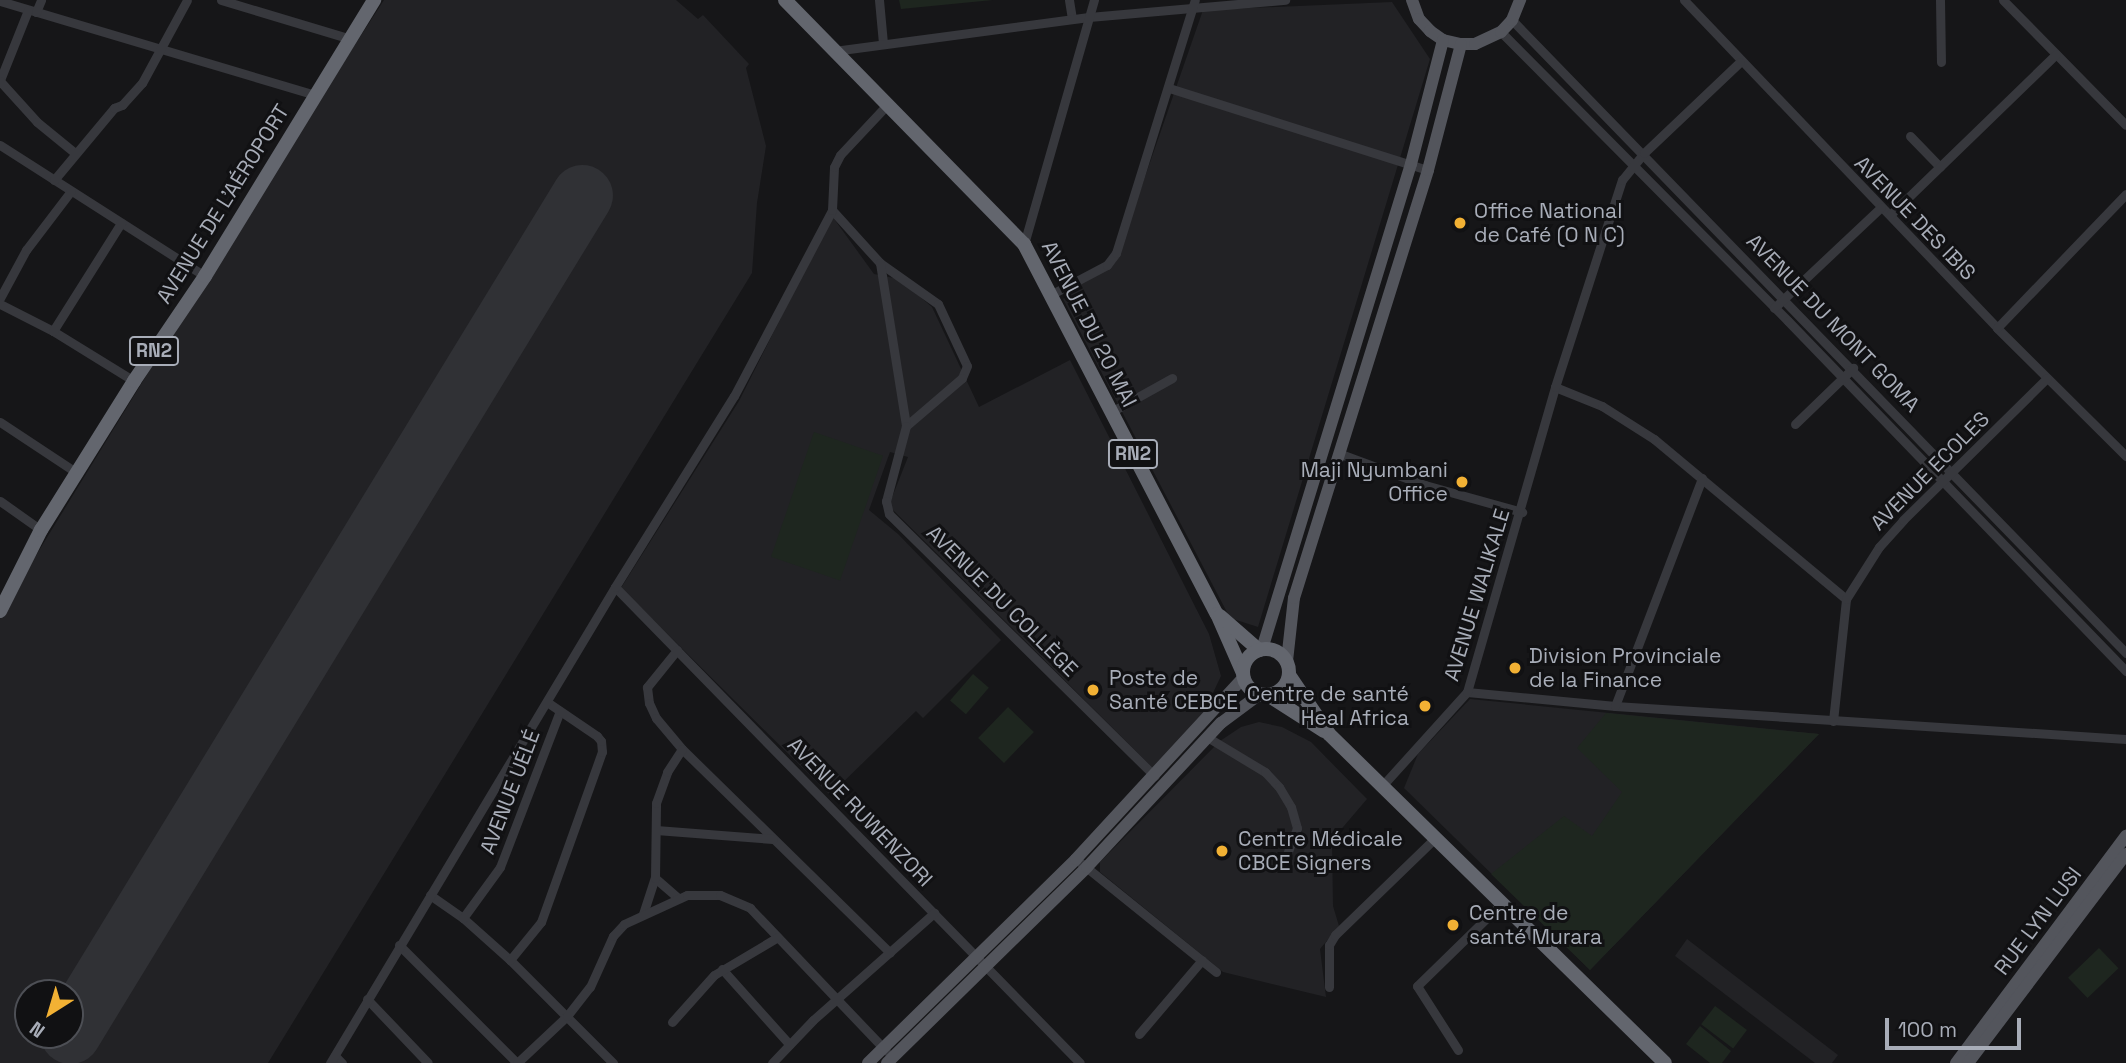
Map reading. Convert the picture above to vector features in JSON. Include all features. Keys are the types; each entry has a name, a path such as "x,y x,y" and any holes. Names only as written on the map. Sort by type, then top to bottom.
{"highway":[{"name":"AVENUE DE L'AÉROPORT","path":"0,611 41,530 134,381 205,276 374,0"},
{"name":"AVENUE DU 20 MAI","path":"785,0 1024,244 1217,614"},
{"name":"RN2","path":"1217,614 1261,649 1277,651 1329,734"},
{"name":"RN2","path":"1217,614 1250,687 1329,734 1665,1063"},
{"path":"1244,675 1249,656 1261,649"},
{"path":"1263,694 1279,691 1288,668"}],"main road":[{"path":"1412,0 1419,19 1443,40 1461,44 1489,40 1501,32 1512,20 1520,0"},
{"path":"1261,649 1411,164 1443,40"},
{"path":"1288,668 1294,598 1428,170 1461,44"},
{"path":"869,1063 887,1056 988,967 1059,885 1076,859 1155,776 1244,675"},
{"path":"887,1056 977,957 1059,885 1087,867 1207,737 1263,694"},
{"name":"RUE LYN LUSI","path":"1956,1063 2126,836"},
{"name":"RUE LYN LUSI","path":"1968,1063 2126,854"}],"street":[{"path":"41,0 32,10 0,80 37,122 75,153"},
{"path":"54,180 114,107 133,94 162,50 187,0"},
{"path":"221,0 351,38"},
{"path":"879,0 883,43"},
{"path":"1069,0 1072,19"},
{"path":"1024,244 1094,0"},
{"path":"834,51 1194,4 1284,0"},
{"name":"AVENUE DES IBIS","path":"1684,0 1740,62 1997,328 2126,456"},
{"path":"1940,0 1941,62"},
{"path":"2003,0 2126,125"},
{"path":"0,1 316,95"},
{"path":"1052,294 1112,260 1194,4"},
{"name":"AVENUE DU MONT GOMA","path":"1512,20 1853,368 2126,653"},
{"path":"1501,32 1774,308 2126,671"},
{"path":"1890,215 2056,54"},
{"name":"AVENUE WALIKALE","path":"1382,786 1467,692 1522,512 1555,387 1622,180 1644,153 1740,62"},
{"path":"1168,88 1428,170"},
{"path":"342,1063 332,1059 367,999 615,587 734,396 832,210 834,167 840,155 887,105"},
{"path":"1910,136 1940,167"},
{"path":"0,145 205,276"},
{"path":"0,298 26,250 71,191"},
{"path":"1997,328 2126,194"},
{"path":"1774,308 1881,207"},
{"path":"832,210 880,262 938,303 967,366 962,379 906,426"},
{"path":"53,331 121,223"},
{"path":"880,262 906,426"},
{"path":"0,304 53,331 134,381"},
{"path":"1796,424 1853,368"},
{"path":"1111,412 1172,378"},
{"name":"AVENUE ECOLES","path":"1833,721 1846,599 1879,547 1952,471 2047,379"},
{"path":"1555,387 1622,417 1702,478 1846,599"},
{"path":"1886,424 1897,414"},
{"path":"0,422 76,473"},
{"name":"AVENUE DU COLLÈGE","path":"906,426 886,502 889,514 1155,776"},
{"path":"1338,453 1426,485 1522,512"},
{"path":"1615,706 1702,478"},
{"path":"0,501 41,530"},
{"path":"1991,532 2001,522"},
{"name":"AVENUE RUWENZORI","path":"615,587 1080,1063"},
{"path":"677,650 650,680 647,694 656,718 682,749 890,953"},
{"path":"1467,692 1615,706 2126,739"},
{"path":"510,960 541,922 602,752 601,741 597,736 547,702"},
{"name":"AVENUE UÉLÉ","path":"463,918 500,867 560,711"},
{"path":"1207,737 1265,772 1279,787 1297,828 1286,856"},
{"path":"643,914 655,878 660,790 682,749"},
{"path":"656,830 773,839"},
{"path":"1329,987 1329,945 1335,935 1435,838"},
{"path":"1076,859 1216,972"},
{"path":"655,878 678,898"},
{"path":"399,945 517,1063 566,1016 590,987 613,936 624,924 678,898 703,894 737,900 750,908 778,937 887,1056"},
{"path":"430,895 463,918 510,960 613,1063"},
{"path":"1458,1050 1417,986 1501,904"},
{"path":"772,1063 789,1044 934,913"},
{"path":"672,1023 722,969 778,937"},
{"path":"1139,1034 1202,960"},
{"path":"722,969 789,1044"},
{"path":"367,999 428,1063"}],"shaded area":[{"path":"384,0 676,0 698,19 703,15 749,64 746,68 766,146 757,203 752,273 268,1063 0,1063 0,614 256,197"},
{"path":"899,0 993,0 901,9"},
{"path":"1392,2 1430,59 1258,627 1230,618 1063,299 1087,277 1115,263 1203,10"},
{"path":"832,216 874,274 899,279 932,307 979,407 1070,360 1209,634 1221,676 1202,716 1156,771 891,508 891,500 908,457 890,452 869,510 898,534 1001,640 923,718 916,711 830,795 621,588 739,401"},
{"path":"814,432 883,456 840,581 771,557"},
{"path":"973,674 989,688 966,714 950,700"},
{"path":"1470,699 1819,734 1590,970 1404,788 1418,754"},
{"path":"1008,707 1034,732 1004,763 978,738"},
{"path":"1606,713 1819,734 1590,970 1491,874 1564,816 1592,836 1622,792 1577,748"},
{"name":"Centre Médicale CBCE Signers","path":"1259,722 1282,727 1311,742 1367,799 1332,840 1333,906 1339,926 1320,949 1326,997 1223,972 1100,872 1100,862 1220,741 1241,727"},
{"path":"1687,939 1838,1055 1832,1063 1815,1063 1675,956"},
{"path":"2099,948 2118,968 2088,998 2068,978"},
{"path":"1715,1006 1747,1030 1733,1048 1701,1024"},
{"path":"1700,1026 1731,1051 1722,1063 1710,1063 1686,1044"}],"runway":[{"path":"84,1010 582,195"}],"place":[{"name":"Office National de Café (O N C)","path":"1460,223"},
{"name":"Maji Nyumbani Office","path":"1462,482"},
{"name":"Division Provinciale de la Finance","path":"1515,668"},
{"name":"Poste de Santé CEBCE","path":"1093,690"},
{"name":"Centre de santé Heal Africa","path":"1425,706"},
{"name":"Centre Médicale CBCE Signers","path":"1222,851"},
{"name":"Centre de santé Murara","path":"1453,925"}]}
